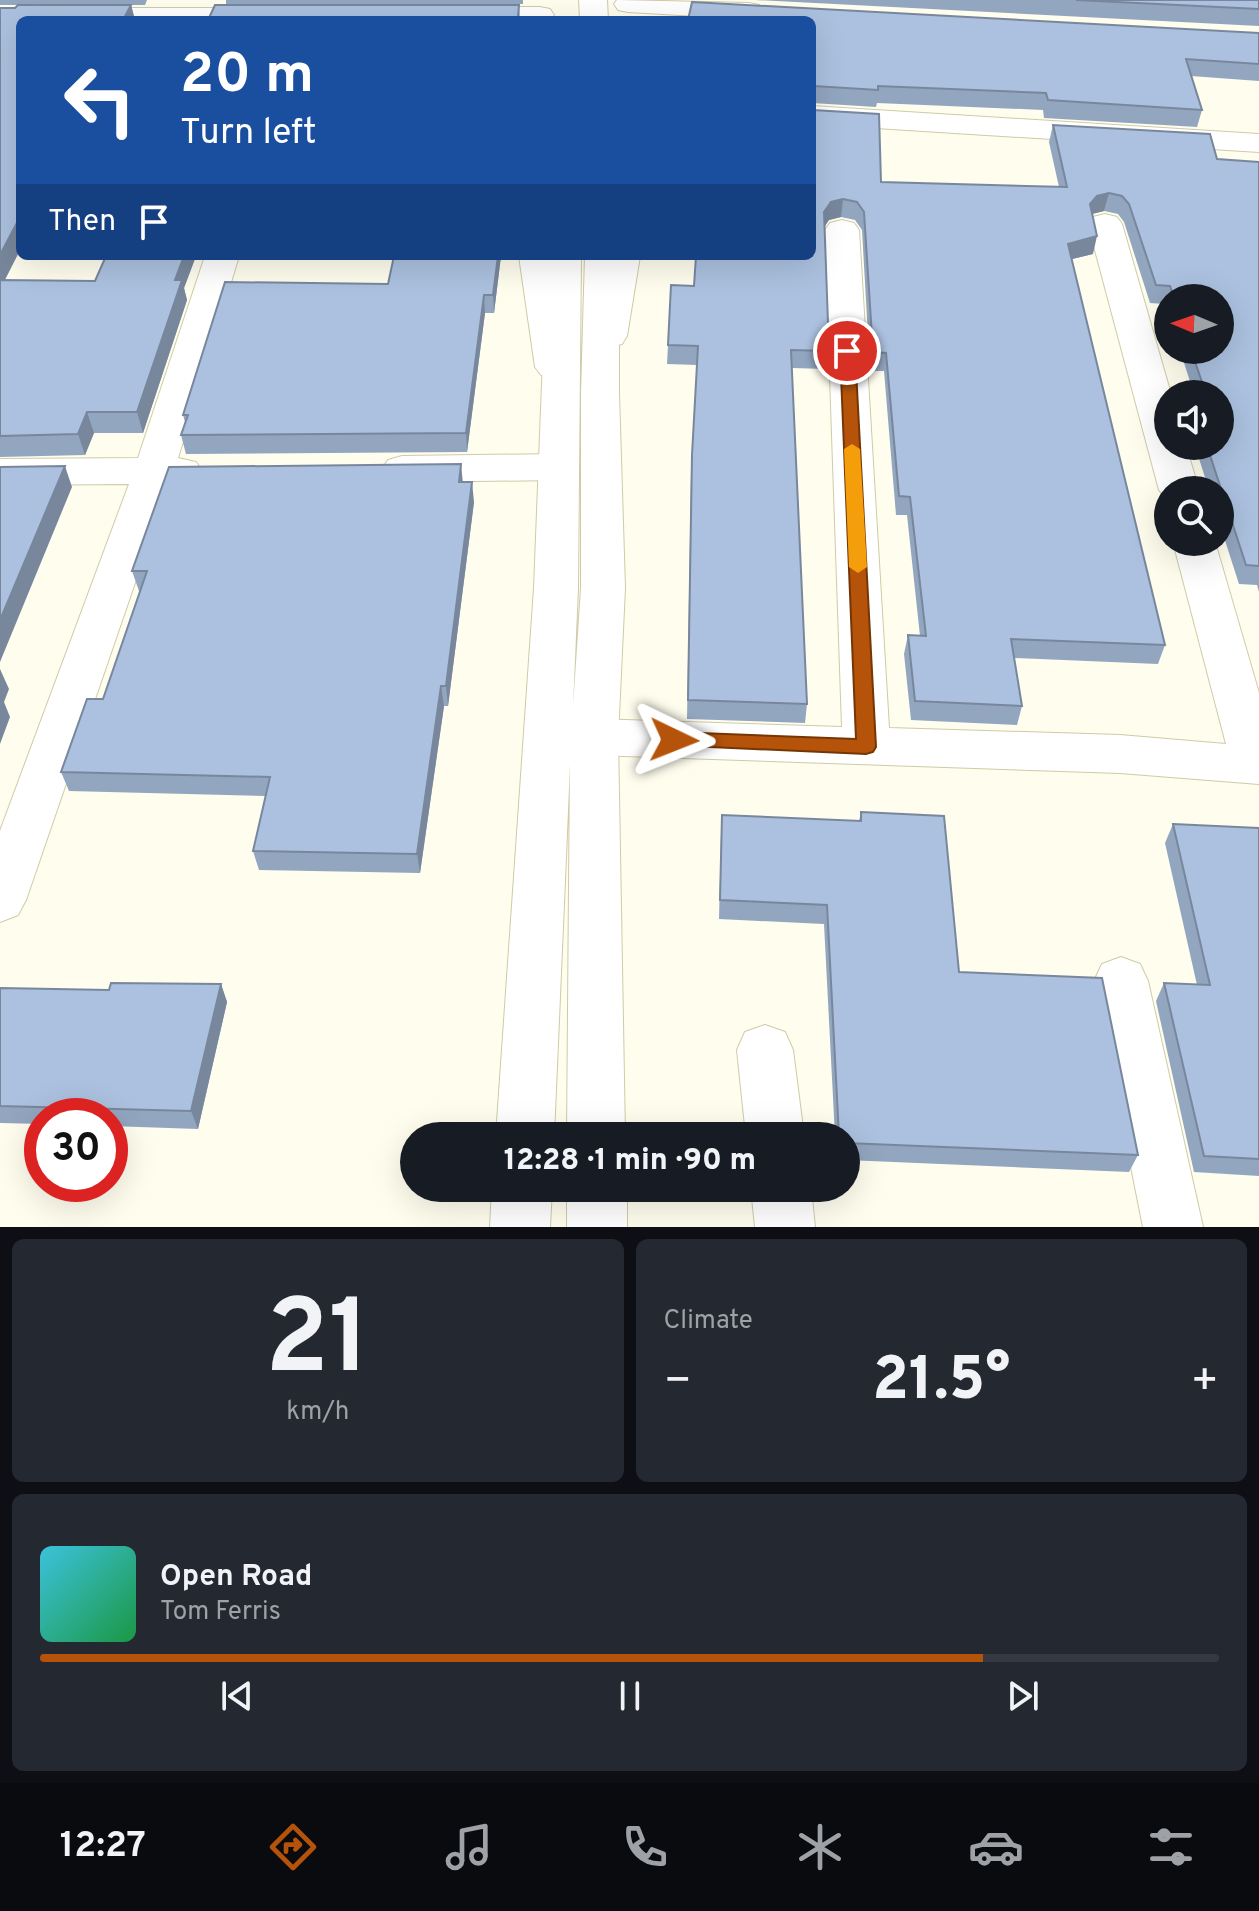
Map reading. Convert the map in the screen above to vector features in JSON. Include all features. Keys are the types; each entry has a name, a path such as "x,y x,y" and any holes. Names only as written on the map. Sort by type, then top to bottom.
{"street":[{"path":"628,8 780,12"},
{"path":"434,15 551,9"},
{"path":"4,14 297,16"},
{"path":"816,115 1259,143"},
{"path":"1105,224 1175,476"},
{"path":"842,230 866,747"},
{"path":"3,883 154,471 221,260"},
{"path":"537,260 579,393"},
{"path":"564,260 603,588 594,737 596,1122"},
{"path":"579,393 601,260"},
{"path":"526,1122 556,588 557,467 622,260"},
{"path":"371,469 557,467"},
{"path":"0,472 216,470"},
{"path":"594,737 1120,754 1257,765 1198,556"},
{"path":"1121,981 1173,1227"},
{"path":"765,1050 773,1122"},
{"path":"520,1227 521,1202"},
{"path":"597,1202 597,1227"},
{"path":"782,1202 785,1227"}],"building":[{"path":"1076,0 1259,0 1259,9"},
{"path":"692,2 1259,33 1259,64 1186,59 1202,110 1048,100 1046,93 816,86 816,16 689,16"},
{"path":"18,5 131,5 125,16 16,16 16,225 0,255 0,8 15,8"},
{"path":"215,5 519,5 518,16 210,16"},
{"path":"816,110 879,114 881,182 1067,187 1053,125 1210,134 1217,159 1259,162 1259,566 1246,565 1234,528 1234,476 1217,476 1212,460 1234,460 1234,380 1201,380 1196,364 1234,364 1234,284 1156,284 1129,204 1122,196 1109,193 1097,196 1090,204 1097,236 1068,244 1165,645 1011,639 1022,706 915,701 908,635 926,636 910,497 899,496 886,353 873,352 864,212 857,202 843,199 831,202 824,212 829,351 791,350 807,704 688,700 692,455 698,346 668,345 671,285 694,286 696,260 816,260"},
{"path":"104,260 182,260 175,280 182,280 137,412 87,412 78,434 0,436 0,280 95,281"},
{"path":"393,260 497,260 493,295 484,295 466,433 181,435 188,415 183,415 225,282 388,284"},
{"path":"461,464 459,482 472,482 446,686 441,686 417,854 253,851 270,777 61,772 87,699 103,699 147,571 132,571 169,467"},
{"path":"65,466 0,620 0,467"},
{"path":"861,812 944,816 959,972 1102,978 1138,1155 860,1144 860,1122 838,1122 827,905 720,900 722,815 861,821"},
{"path":"1173,824 1259,828 1259,1159 1204,1156 1164,983 1210,985"},
{"path":"111,983 221,984 191,1111 128,1109 128,1098 24,1098 24,1107 0,1106 0,988 109,990"}],"slow traffic":[{"path":"852,449 858,567"}],"route":[{"path":"674,740 866,747 847,351"}]}
